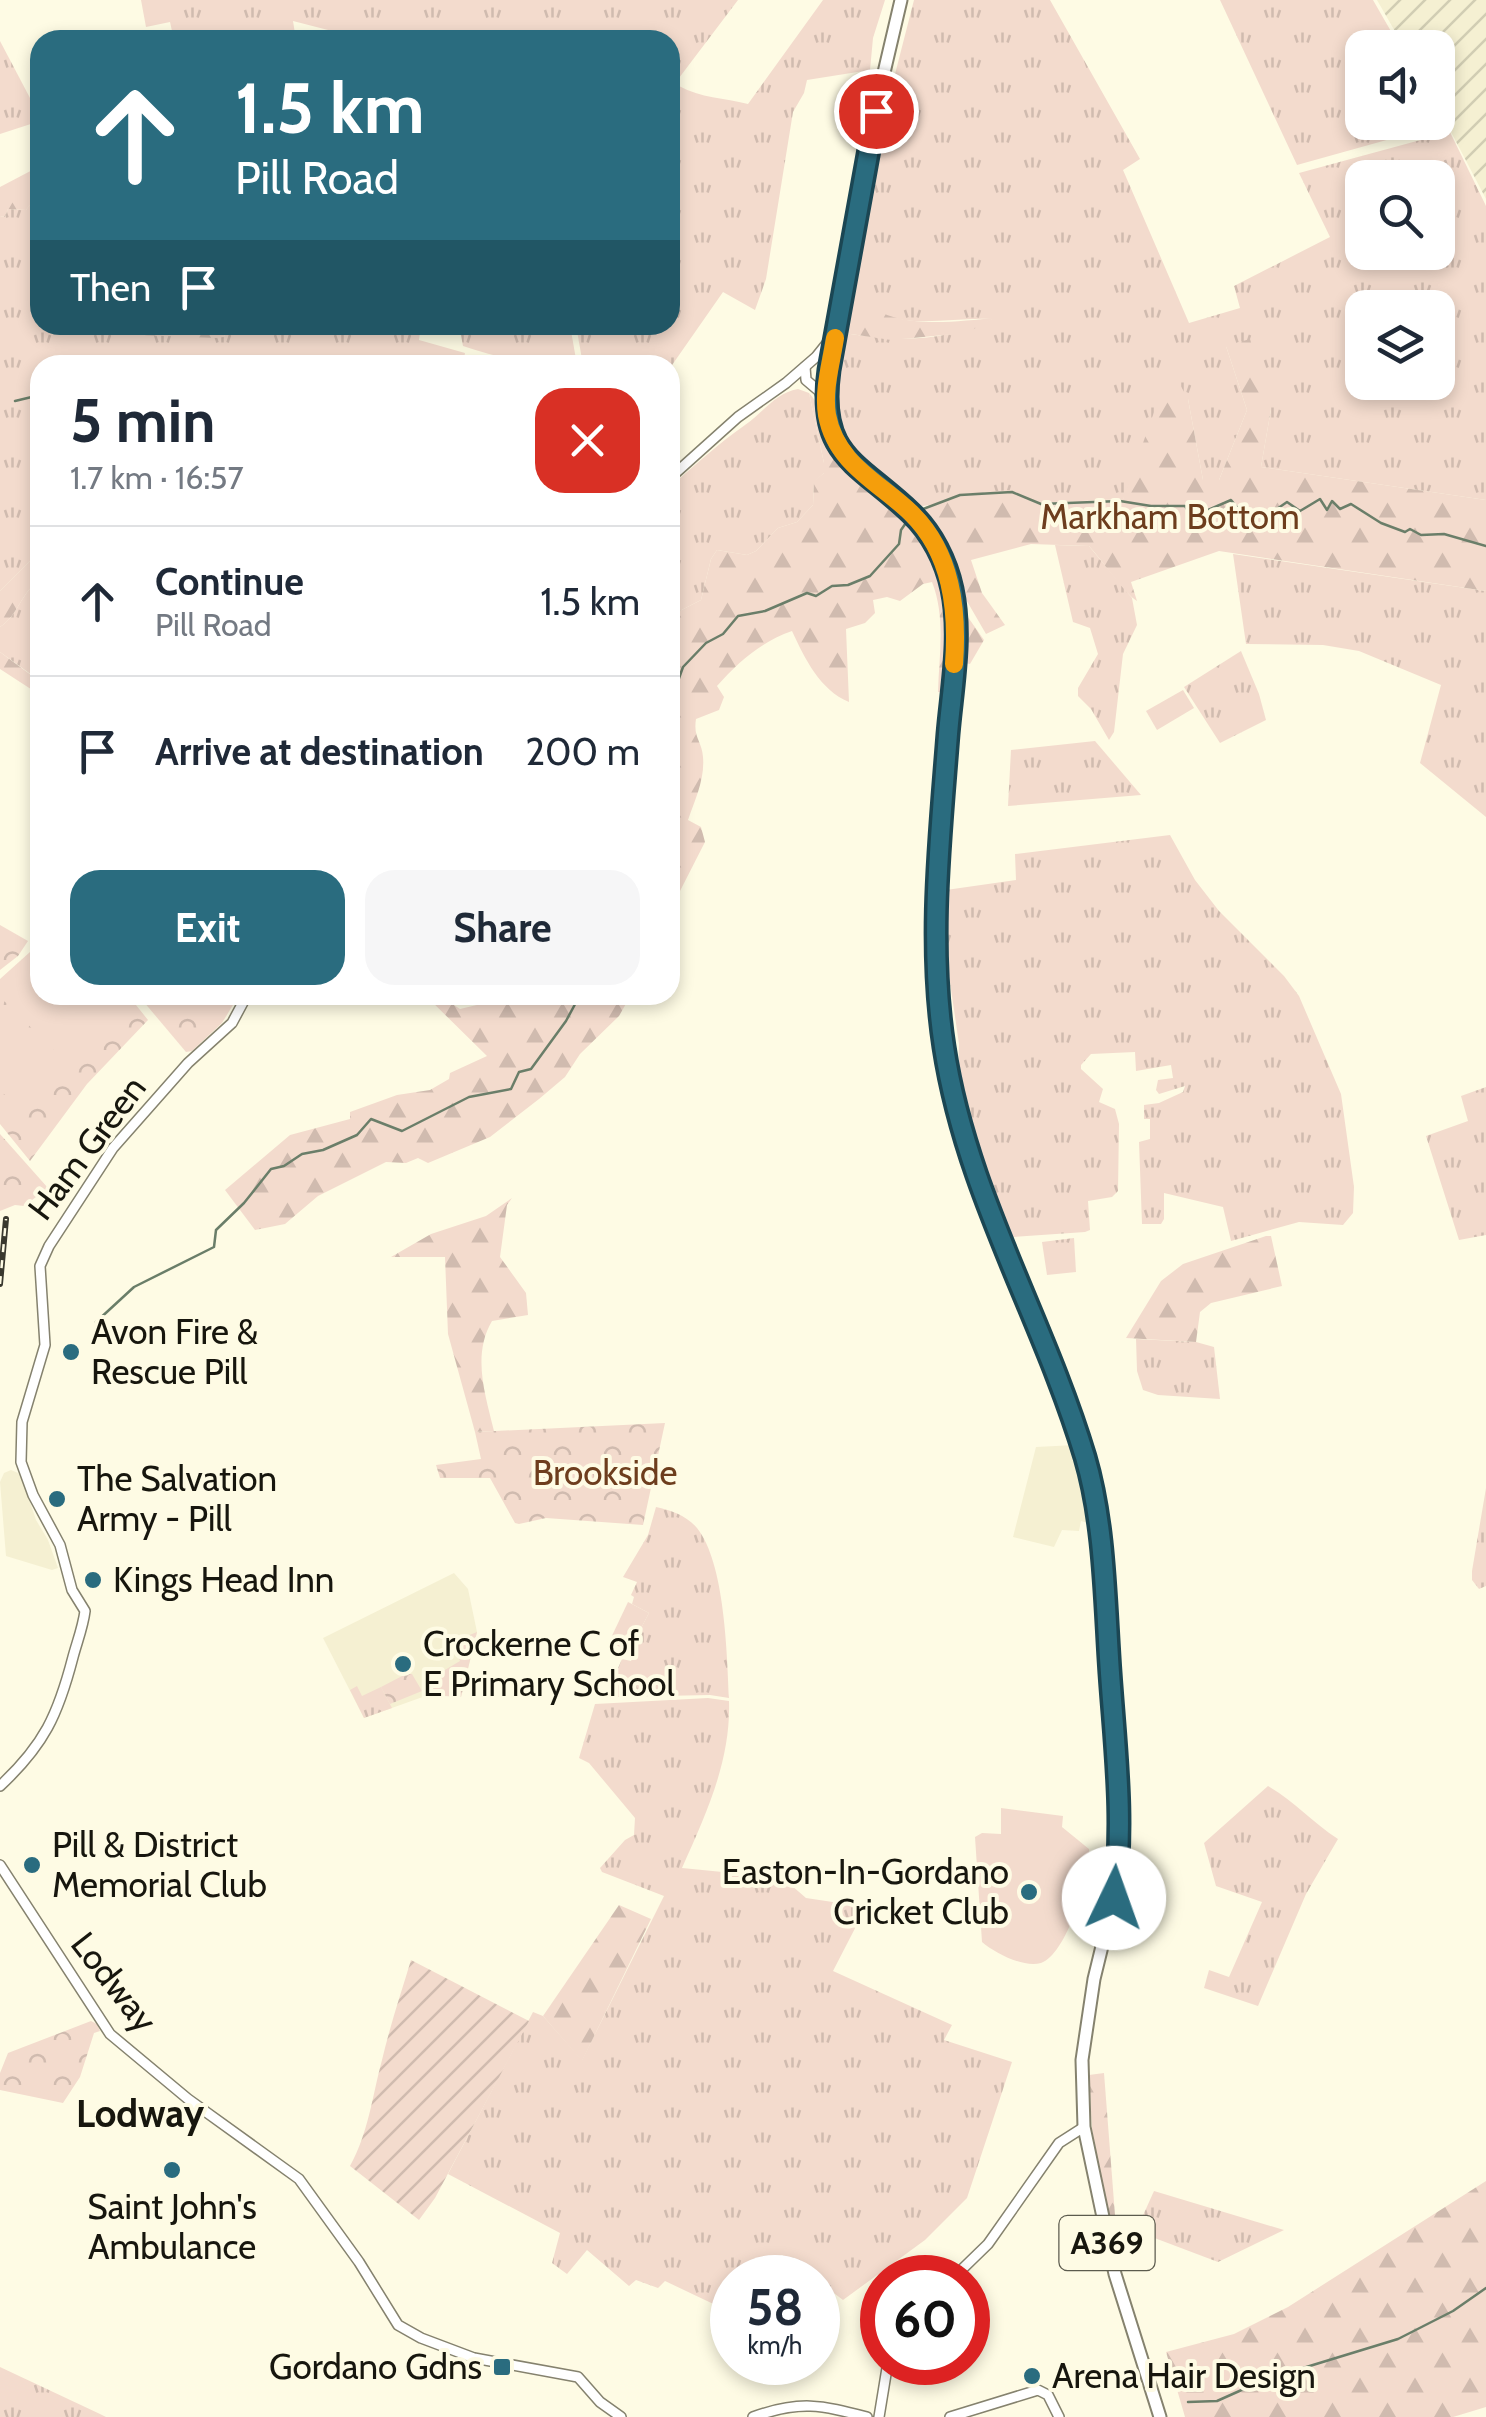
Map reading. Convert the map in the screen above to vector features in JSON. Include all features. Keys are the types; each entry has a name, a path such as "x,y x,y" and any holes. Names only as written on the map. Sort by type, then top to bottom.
{"main road":[{"name":"A369","path":"901,0 875,114 826,407 848,461 917,520 931,537 945,567 956,621 935,940 943,1045 969,1158 1084,1454 1094,1500 1105,1601 1117,1838 1115,1893 1094,1979 1082,2060 1084,2127 1116,2276 1160,2417"}],"street":[{"path":"680,469 738,417 806,367 836,332"},
{"path":"786,383 806,380 830,366 816,357"},
{"path":"806,367 806,380 819,391 826,407"},
{"name":"Ham Green","path":"0,1786 24,1766 58,1713 85,1611 72,1590 60,1545 33,1494 22,1462 22,1422 41,1362 46,1330 39,1275 49,1246 128,1128 188,1062 232,1023 242,1005"},
{"name":"Lodway","path":"0,1865 110,2034 188,2099 299,2178 359,2262 391,2316 406,2331 474,2358 578,2377 600,2402 621,2417"},
{"path":"977,2255 1059,2143 1084,2127"},
{"path":"880,2417 885,2385"},
{"path":"950,2417 1038,2390 1048,2395 1059,2417"},
{"path":"753,2417 797,2404 811,2404 867,2417"}],"shaded area":[{"path":"1377,0 1486,0 1486,199 1455,140 1455,30 1394,30"},
{"path":"1075,1445 1091,1524 1081,1521 1079,1531 1062,1530 1054,1547 1013,1537 1036,1447"},
{"path":"11,1470 23,1481 58,1568 52,1570 6,1556 0,1482 4,1473"},
{"name":"Crockerne C of E Primary School","path":"454,1573 468,1589 477,1632 461,1697 431,1694 364,1718 323,1638"}],"green space":[{"path":"141,0 738,0 680,77 680,30 328,30 293,21 294,30 172,30 170,22 146,27"},
{"path":"823,0 885,0 873,38 870,70 807,80 793,112 766,279 755,310 723,292 679,355 581,355 578,335 680,335 680,86 748,104"},
{"path":"914,0 1050,0 1140,159 1123,170 1189,323 1240,308 1234,286 1330,237 1299,173 1345,161 1345,270 1455,270 1455,160 1347,160 1421,140 1454,140 1486,206 1486,500 1261,467 1271,409 1226,346 1247,410 1219,480 1203,480 1188,399 1123,499 1040,503 1011,492 918,510 868,471 870,467 844,445 836,408 844,333 920,338 956,332 992,319 897,319 865,303 852,287 883,121"},
{"path":"1220,0 1373,0 1390,30 1345,30 1345,140 1387,140 1297,165"},
{"path":"0,41 30,98 30,124 0,134"},
{"path":"30,171 30,205 26,210 8,209 5,217 0,216 0,187"},
{"path":"30,204 30,335 420,335 419,340 465,355 30,355 30,561 0,591 0,216 5,217 8,209 26,210"},
{"path":"852,287 865,302 897,318 936,322 995,318 966,333 891,340 844,333"},
{"path":"140,335 224,335 216,338"},
{"path":"461,335 572,335 575,355 492,355 463,346"},
{"name":"Markham Bottom","path":"1250,339 1271,409 1261,467 1486,500 1486,591 1219,551 1131,582 1137,601 1089,546 1031,544 971,560 982,593 1005,625 986,634 957,584 941,543 918,510 957,494 1011,490 1040,503 1123,499 1163,387 1178,381 1188,399 1203,480 1219,480 1247,410 1226,346"},
{"path":"790,391 809,393 824,463 824,473 814,482 813,505 797,522 778,528 756,551 747,555 717,550 701,600 680,611 680,478"},
{"path":"809,393 842,462 901,513 932,552 942,574 951,620 949,693 938,692 940,623 932,582 900,601 887,597 873,600 875,613 865,623 846,629 849,702 822,682 792,631 751,653 717,686 724,697 719,710 696,719 703,765 688,820 701,827 705,842 680,891 680,611 701,600 717,550 747,555 778,528 797,522 813,505 814,481 824,473"},
{"path":"1055,545 1089,546 1132,598 1137,625 1123,654 1114,732 1109,740 1091,709 1078,696 1078,688 1098,654 1090,628 1073,622"},
{"path":"1233,554 1486,591 1486,817 1420,763 1441,685 1359,651 1323,645 1246,644"},
{"path":"30,561 30,589 0,627 0,591"},
{"path":"28,591 30,674 0,652 0,627"},
{"path":"958,603 984,640 970,664 960,662"},
{"path":"1241,651 1266,720 1220,743 1184,687"},
{"path":"0,652 30,674 30,688 0,669"},
{"path":"1183,690 1194,708 1157,730 1146,711"},
{"path":"942,700 948,700 929,954 926,953"},
{"path":"1095,741 1141,795 1008,806 1011,750"},
{"path":"1170,835 1195,880 1219,911 1299,996 1341,1094 1354,1187 1353,1213 1343,1225 1299,1222 1231,1241 1223,1207 1164,1193 1161,1224 1142,1224 1139,1142 1150,1139 1150,1119 1144,1119 1144,1105 1183,1092 1185,1086 1159,1094 1158,1080 1173,1078 1171,1065 1136,1071 1135,1052 1091,1054 1081,1069 1103,1089 1099,1102 1115,1109 1119,1124 1118,1191 1112,1197 1088,1201 1090,1230 1085,1232 1013,1237 1003,1234 968,1132 958,1089 959,1044 945,948 946,890 1016,880 1015,854"},
{"path":"0,925 28,941 18,956 0,970"},
{"path":"30,952 30,1005 136,1005 148,1020 87,1084 30,1161 0,1124 0,979"},
{"path":"30,966 30,1005 97,1005 120,1027 76,1072 0,997"},
{"path":"146,1005 233,1005 222,1023 186,1052"},
{"path":"435,1005 460,1009 477,1005 625,1005 580,1054 565,1077 490,1137 428,1163 418,1158 406,1163 386,1162 318,1196 285,1224 255,1230 225,1190 290,1135 350,1119 350,1112 397,1095 430,1090 449,1079 450,1073 487,1056"},
{"path":"0,1006 66,1071 24,1114 0,1090"},
{"path":"1486,1087 1486,1235 1459,1240 1426,1136 1468,1121 1461,1096"},
{"path":"0,1134 48,1188 24,1206 0,1211"},
{"path":"512,1198 507,1205 500,1257 526,1293 528,1315 492,1321 486,1334 482,1375 494,1431 475,1432 448,1334 445,1257 391,1257 431,1234 486,1216"},
{"path":"1271,1236 1282,1286 1211,1303 1200,1312 1196,1342 1126,1338 1161,1281 1183,1264"},
{"path":"1074,1238 1076,1272 1047,1275 1042,1242"},
{"path":"1136,1339 1196,1342 1214,1347 1220,1399 1158,1395 1143,1390 1137,1371"},
{"name":"Brookside","path":"665,1423 643,1525 546,1518 515,1523 490,1478 440,1478 436,1465 481,1459 475,1432"},
{"path":"1486,1488 1486,1586 1479,1589 1472,1580 1472,1571"},
{"path":"656,1507 673,1512 697,1528 714,1563 723,1610 729,1698 613,1697 620,1678 615,1675 622,1659 631,1661 634,1654 629,1651 649,1613 632,1604 637,1582 623,1577 648,1535"},
{"path":"628,1602 649,1613 629,1651 609,1642"},
{"path":"477,1632 461,1697 428,1695 423,1683 460,1661 452,1642"},
{"path":"412,1674 422,1691 390,1704 381,1687"},
{"path":"357,1686 362,1696 381,1687 392,1708 364,1718 350,1690"},
{"path":"708,1698 729,1701 721,1766 682,1868 753,1875 791,1885 806,1898 866,1907 833,1971 952,2025 944,2040 1012,2062 967,2198 904,2255 860,2255 860,2288 843,2300 840,2255 710,2255 710,2302 665,2281 658,2288 636,2280 629,2286 587,2250 567,2274 552,2263 560,2233 448,2174 533,2012 543,2016 582,2060 664,1896 600,1868 634,1835 635,1818 589,1763 579,1758 595,1704"},
{"path":"1268,1786 1338,1839 1306,1894 1258,2006 1204,1988 1209,1970 1229,1977 1262,1902 1216,1886 1204,1843"},
{"name":"Easton-In-Gordano Cricket Club","path":"1001,1808 1063,1816 1062,1827 1089,1849 1082,1894 1068,1930 1051,1957 1041,1963 1018,1961 982,1942 975,1837 982,1833 1001,1834"},
{"path":"619,1905 651,1919 582,2061 543,2016"},
{"path":"411,1960 529,2021 435,2198 419,2220 350,2166 366,2127"},
{"path":"91,2021 100,2031 94,2033 80,2077 63,2103 0,2090 0,2073 8,2053"},
{"path":"1104,2073 1116,2228 1108,2216 1092,2129 1089,2075"},
{"path":"1486,2181 1486,2407 1453,2417 1185,2417 1166,2352 1234,2334 1288,2307"},
{"path":"1154,2191 1284,2230 1218,2262 1136,2231"},
{"path":"0,2367 100,2414 106,2417 0,2417"}],"waterway":[{"path":"15,401 30,397"},
{"path":"918,511 960,495 1012,492 1041,504 1120,501 1185,506 1189,513 1201,513 1231,500 1241,512 1274,511 1287,502 1300,511 1320,499 1327,510 1332,501 1340,509 1351,504 1381,523 1405,532 1410,529 1421,535 1444,534 1486,546"},
{"path":"680,675 706,643 723,634 738,616 765,611 807,593 816,596 832,586 848,585 870,576 899,544 901,530 908,520"},
{"path":"96,1322 134,1287 214,1247 216,1230 271,1169 357,1135 371,1119 402,1131 469,1097 511,1089 519,1072 531,1069 575,1005"},
{"path":"1188,2402 1217,2401 1264,2380 1398,2339 1453,2311 1486,2288"}],"railway":[{"path":"0,1284 6,1219"}],"slow traffic":[{"path":"835,338 826,394 832,430 852,465 911,513 936,546 952,591 956,621 954,664"}],"place":[{"name":"Avon Fire & Rescue Pill","path":"71,1352"},
{"name":"The Salvation Army - Pill","path":"57,1499"},
{"name":"Kings Head Inn","path":"93,1580"},
{"name":"Crockerne C of E Primary School","path":"403,1664"},
{"name":"Pill & District Memorial Club","path":"32,1865"},
{"name":"Easton-In-Gordano Cricket Club","path":"1029,1892"},
{"name":"Saint John's Ambulance","path":"172,2170"},
{"name":"Gordano Gdns","path":"502,2367"},
{"name":"Arena Hair Design","path":"1032,2376"}],"district":[{"name":"Lodway","path":"140,2114"}],"route":[{"path":"876,111 829,370 827,414 834,437 852,465 911,513 931,537 952,591 956,647 936,899 935,956 943,1045 969,1158 1090,1476 1105,1601 1118,1809 1114,1898"}]}
